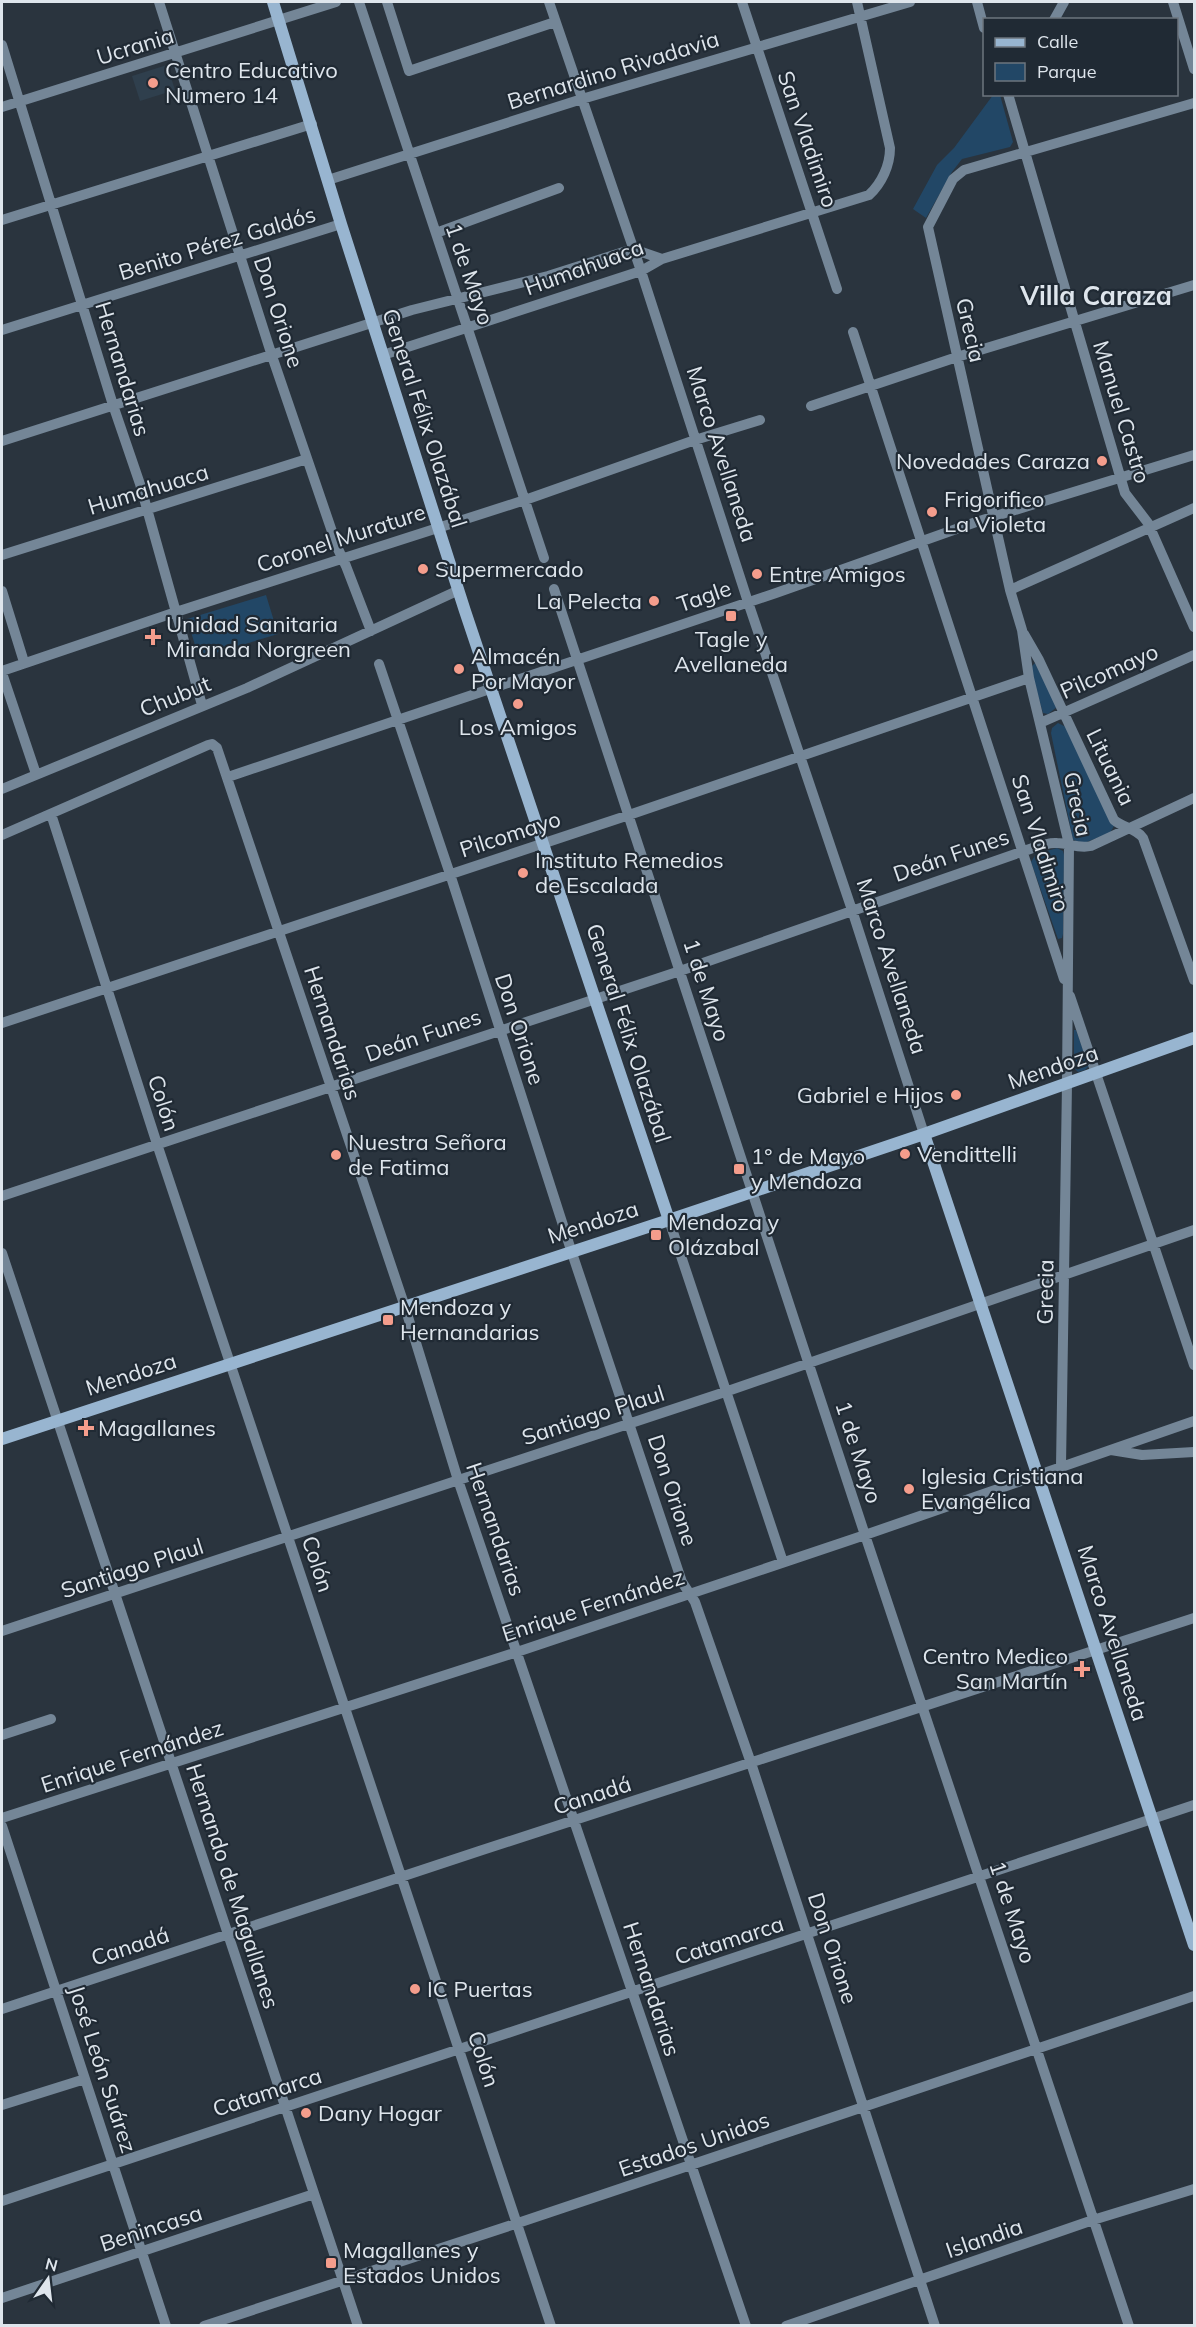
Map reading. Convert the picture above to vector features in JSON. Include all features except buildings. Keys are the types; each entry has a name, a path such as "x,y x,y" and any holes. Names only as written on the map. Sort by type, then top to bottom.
{"street":[{"name":"Don Orione","path":"159,2 272,356 307,459 371,631"},
{"name":"General Félix Olazábal","path":"273,2 341,225 459,590 783,1562"},
{"name":"Ucrania","path":"2,107 336,2"},
{"name":"1 de Mayo","path":"359,2 544,558"},
{"path":"387,2 409,71 555,22"},
{"name":"Marco Avellaneda","path":"549,2 641,271 748,602 1194,1945"},
{"name":"San Vladimiro","path":"742,2 837,289"},
{"path":"857,2 861,16"},
{"name":"Bernardino Rivadavia","path":"328,180 582,99 910,2"},
{"path":"977,2 983,24"},
{"path":"1055,18 1064,2"},
{"path":"1173,2 1194,69"},
{"name":"Humahuaca","path":"383,355 641,271 662,259 869,195 875,190 888,166 890,148 861,16"},
{"name":"Hernandarias","path":"2,45 147,510 202,705"},
{"name":"Manuel Castro","path":"1009,96 1023,152 1120,477 1130,502 1151,529 1194,627"},
{"path":"1023,152 1194,102"},
{"path":"2,220 312,124"},
{"name":"Grecia","path":"1023,152 972,167 960,173 953,179 928,227 1022,630 1029,678 1069,844 1061,1466"},
{"path":"436,233 559,188"},
{"name":"Benito Pérez Galdós","path":"2,330 341,225"},
{"name":"Humahuaca","path":"372,323 548,276 633,249 662,259"},
{"path":"811,406 957,357 1194,285"},
{"path":"2,441 372,323"},
{"name":"San Vladimiro","path":"853,332 1024,851 1067,989 1098,1074 1194,1365"},
{"name":"Coronel Murature","path":"2,672 24,662 525,500 695,440 760,420"},
{"name":"Tagle","path":"228,777 748,602 994,516 1194,455"},
{"name":"Humahuaca","path":"2,555 307,459"},
{"path":"1011,590 1194,508"},
{"name":"1 de Mayo","path":"554,589 865,1535 1129,2325"},
{"name":"Chubut","path":"2,789 247,688 459,590"},
{"path":"2,591 24,662"},
{"name":"Lituania","path":"1022,630 1039,660 1114,820 1136,831 1143,838 1194,980"},
{"name":"Pilcomayo","path":"1040,723 1194,655"},
{"name":"Don Orione","path":"379,664 682,1582 695,1602 751,1763 935,2325"},
{"path":"2,672 36,774"},
{"name":"Pilcomayo","path":"2,1023 629,815 1029,678"},
{"name":"Hernandarias","path":"51,814 212,744 218,748 405,1307 458,1480 576,1820 746,2325"},
{"name":"Deán Funes","path":"2,1196 680,971 1024,851 1050,843 1069,844 1078,848 1090,846 1194,798"},
{"path":"2,835 51,814"},
{"name":"Colón","path":"51,814 157,1144 551,2325"},
{"name":"Mendoza","path":"2,1438 405,1307 571,1250 669,1220 1098,1074 1194,1038"},
{"name":"Santiago Plaul","path":"2,1631 631,1424 983,1305 1194,1230"},
{"name":"Hernando de Magallanes","path":"2,1253 358,2325"},
{"name":"Enrique Fernández","path":"2,1818 517,1652 1194,1421"},
{"path":"1108,1450 1142,1455 1194,1452"},
{"name":"Canadá","path":"2,2008 751,1763 923,1704 1194,1618"},
{"path":"2,1735 51,1719"},
{"name":"Catamarca","path":"2,2201 1194,1805"},
{"name":"José León Suárez","path":"2,1826 166,2325"},
{"name":"Estados Unidos","path":"204,2325 518,2223 1194,1996"},
{"path":"2,2105 85,2079"},
{"name":"Islandia","path":"786,2325 1093,2220 1194,2189"},
{"name":"Benincasa","path":"2,2298 314,2194"}],"shaded area":[{"name":"Centro Educativo Numero 14","path":"167,65 175,90 140,101 132,76"}],"green space":[{"path":"992,96 1000,96 1013,142 1010,147 962,159 926,218 913,209 937,165 954,148"},
{"path":"266,595 278,634 199,658 187,619"},
{"path":"1035,663 1057,707 1048,714 1043,713 1030,668"},
{"path":"1058,723 1066,727 1114,826 1110,833 1084,843 1073,840 1051,733 1052,728"},
{"path":"1057,848 1063,851 1064,855 1063,934 1062,938 1058,939 1031,862 1036,854"},
{"path":"1074,1030 1076,1030 1089,1066 1078,1072 1074,1068"}],"place":[{"name":"Centro Educativo Numero 14","path":"153,83"},
{"name":"Novedades Caraza","path":"1102,461"},
{"name":"Frigorifico La Violeta","path":"932,512"},
{"name":"Supermercado","path":"423,569"},
{"name":"Entre Amigos","path":"757,574"},
{"name":"La Pelecta","path":"654,601"},
{"name":"Tagle y Avellaneda","path":"731,616"},
{"name":"Unidad Sanitaria Miranda Norgreen","path":"153,637"},
{"name":"Almacén Por Mayor","path":"459,669"},
{"name":"Los Amigos","path":"518,704"},
{"name":"Instituto Remedios de Escalada","path":"523,873"},
{"name":"Gabriel e Hijos","path":"956,1095"},
{"name":"Vendittelli","path":"905,1154"},
{"name":"Nuestra Señora de Fatima","path":"336,1155"},
{"name":"1° de Mayo y Mendoza","path":"739,1169"},
{"name":"Mendoza y Olázabal","path":"656,1235"},
{"name":"Mendoza y Hernandarias","path":"388,1320"},
{"name":"Magallanes","path":"86,1428"},
{"name":"Iglesia Cristiana Evangélica","path":"909,1489"},
{"name":"Centro Medico San Martín","path":"1082,1669"},
{"name":"IC Puertas","path":"415,1989"},
{"name":"Dany Hogar","path":"306,2113"},
{"name":"Magallanes y Estados Unidos","path":"331,2263"}],"district":[{"name":"Villa Caraza","path":"1096,296"}]}
